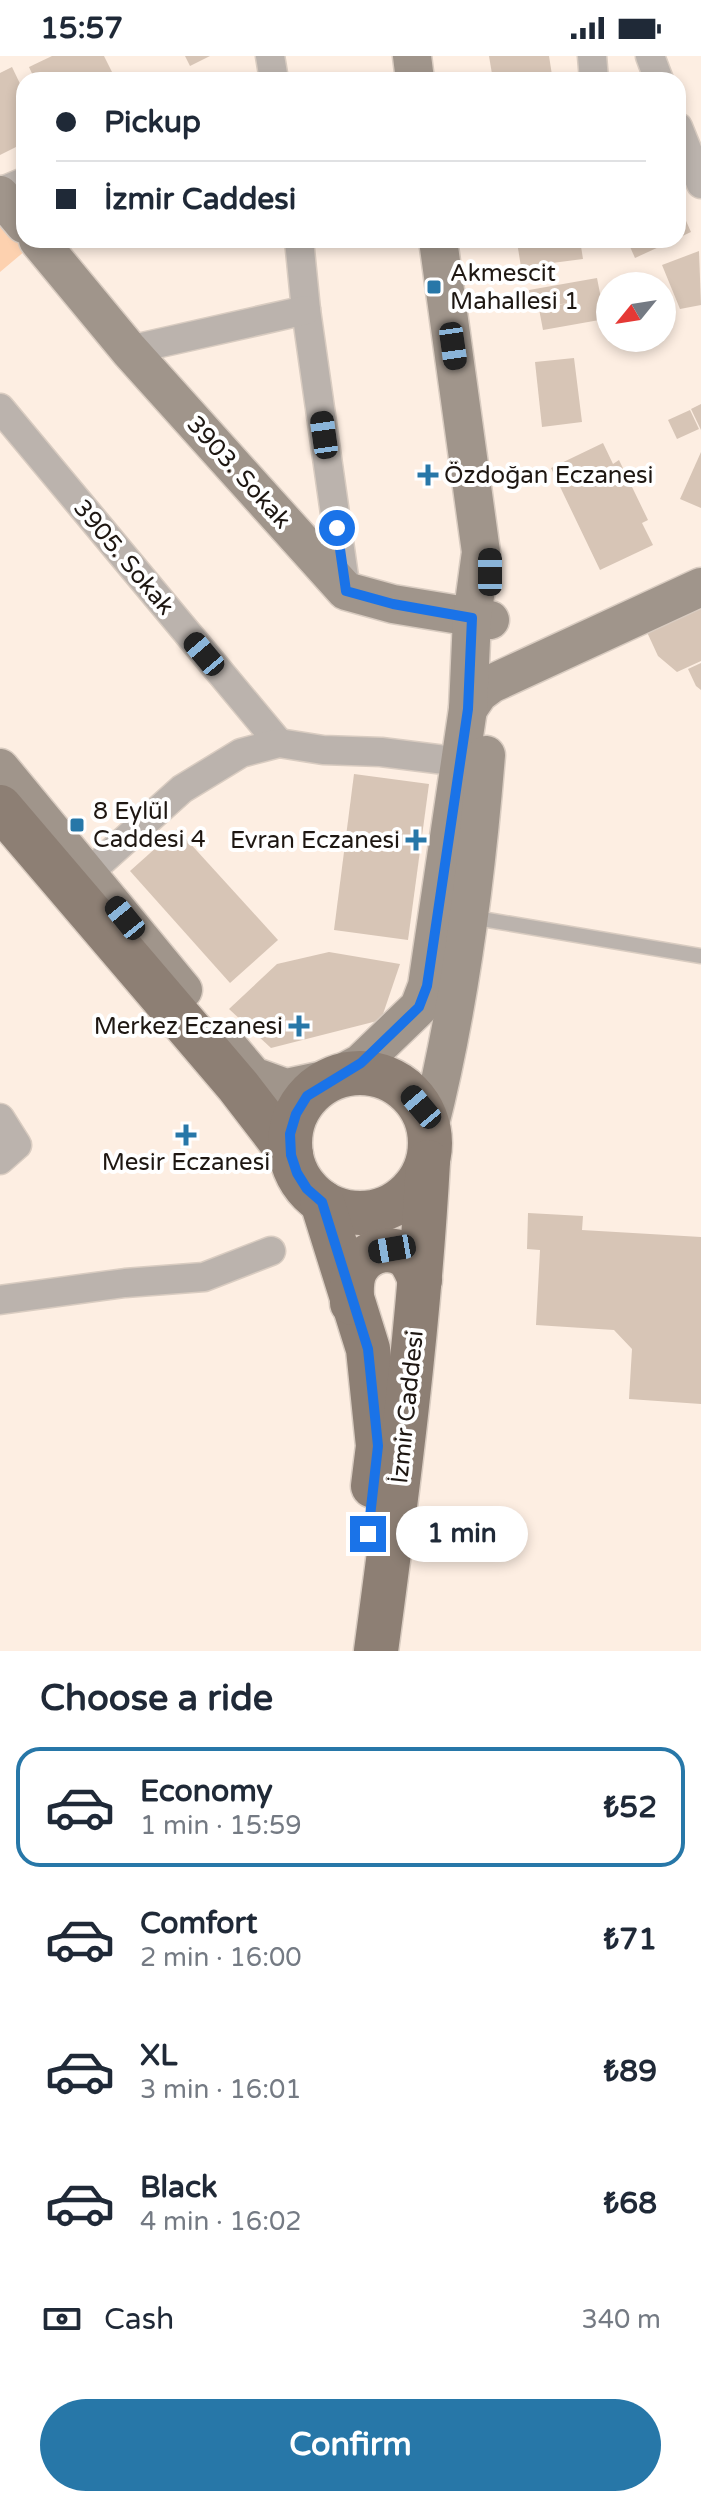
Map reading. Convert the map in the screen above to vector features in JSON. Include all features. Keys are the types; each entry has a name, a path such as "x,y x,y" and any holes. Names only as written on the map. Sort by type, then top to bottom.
{"main road":[{"path":"0,194 16,214"},
{"name":"3903. Sokak","path":"45,248 129,350 346,591"},
{"name":"İzmir Caddesi","path":"376,1651 407,1428 428,1145 470,917 480,696 481,552 439,248"},
{"name":"İzmir Caddesi","path":"455,248 489,548 481,619"},
{"path":"480,696 701,587"},
{"path":"346,591 393,604 481,619"},
{"name":"İzmir Caddesi","path":"0,768 80,880 253,1076 286,1088 333,1078 361,1063 419,1007 427,986 461,762 480,696"},
{"path":"0,807 80,880 291,1155 302,1181 322,1202 342,1211 363,1213 385,1209 404,1198 419,1182 428,1145 421,1107 407,1090 388,1078 367,1073 333,1078 307,1096 296,1114 290,1134 291,1155"},
{"name":"İzmir Caddesi","path":"322,1202 368,1349 378,1446 355,1651"},
{"path":"352,1303 351,1283 358,1266 373,1253 392,1249 408,1258 420,1280"}],"street":[{"path":"686,147 701,184"},
{"path":"300,248 346,591"},
{"path":"129,350 306,310"},
{"name":"3905. Sokak","path":"0,408 279,743"},
{"path":"80,880 182,789 241,753 279,743 461,762"},
{"path":"0,1118 17,1145 0,1160"},
{"path":"0,1300 125,1283 204,1277 271,1251"}],"lane":[{"path":"470,917 701,956"}],"shaded area":[{"path":"0,204 16,219 16,248 28,248 0,272"}],"building":[{"path":"52,56 104,56 112,72 31,72 29,67"},
{"path":"185,56 210,56 190,66"},
{"path":"489,56 549,56 552,72 492,72"},
{"path":"12,67 16,75 16,147 0,155 0,73"},
{"path":"518,248 581,248 583,259 521,267"},
{"path":"631,248 657,248 635,258"},
{"path":"699,251 701,305 680,309 676,299 676,272 665,272 662,265"},
{"path":"596,278 596,321 543,330 539,309 568,303 532,309 529,290"},
{"path":"574,358 582,422 542,427 535,362"},
{"path":"701,404 701,430 691,409"},
{"path":"690,410 699,429 677,439 668,420"},
{"path":"603,443 613,464 619,460 648,520 642,523 653,545 600,570 551,468"},
{"path":"701,452 701,508 680,499"},
{"path":"701,607 701,661 677,672 658,656 646,630"},
{"path":"701,663 701,690 688,669"},
{"path":"354,774 429,784 408,940 334,930"},
{"path":"177,829 278,940 230,983 130,871"},
{"path":"329,952 400,964 381,1020 271,1048 229,1009 277,964"},
{"path":"528,1213 583,1216 582,1230 701,1237 701,1404 629,1399 632,1349 614,1330 536,1325 540,1250 527,1249"}],"place":[{"name":"Akmescit Mahallesi 1","path":"434,287"},
{"name":"Özdoğan Eczanesi","path":"428,475"},
{"name":"8 Eylül Caddesi 4","path":"77,825"},
{"name":"Evran Eczanesi","path":"416,840"},
{"name":"Merkez Eczanesi","path":"299,1026"},
{"name":"Mesir Eczanesi","path":"186,1135"}],"route":[{"path":"337,528 346,591 393,604 472,618 468,709 427,986 419,1007 361,1063 307,1096 296,1114 290,1134 291,1155 297,1173 307,1189 322,1202 368,1349 378,1446 368,1534"}]}
